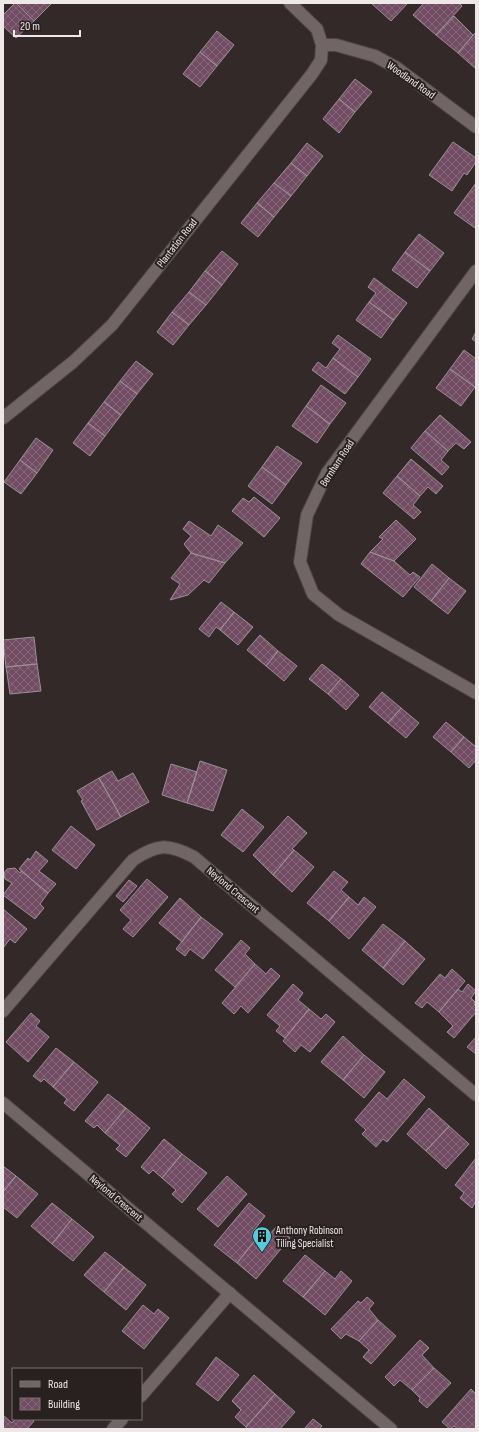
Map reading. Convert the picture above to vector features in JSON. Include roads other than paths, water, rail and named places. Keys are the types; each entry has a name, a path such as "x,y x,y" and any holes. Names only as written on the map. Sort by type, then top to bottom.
{"street":[{"path":"290,3 317,29 322,45"},
{"name":"Woodland Road","path":"322,45 336,45 376,56 397,68 476,127"},
{"name":"Plantation Road","path":"3,418 73,362 112,325 312,74 321,60 322,45"},
{"name":"Bernham Road","path":"476,271 327,474 307,515 300,562 313,594 339,615 476,693"},
{"name":"Neylond Crescent","path":"3,1011 133,860 146,851 160,847 178,848 194,857 476,1095"},
{"name":"Neylond Crescent","path":"3,1103 391,1429"},
{"path":"142,1395 230,1293"},
{"path":"113,1429 121,1420"}],"place":[{"name":"Anthony Robinson Tiling Specialist","path":"262,1253"}]}
